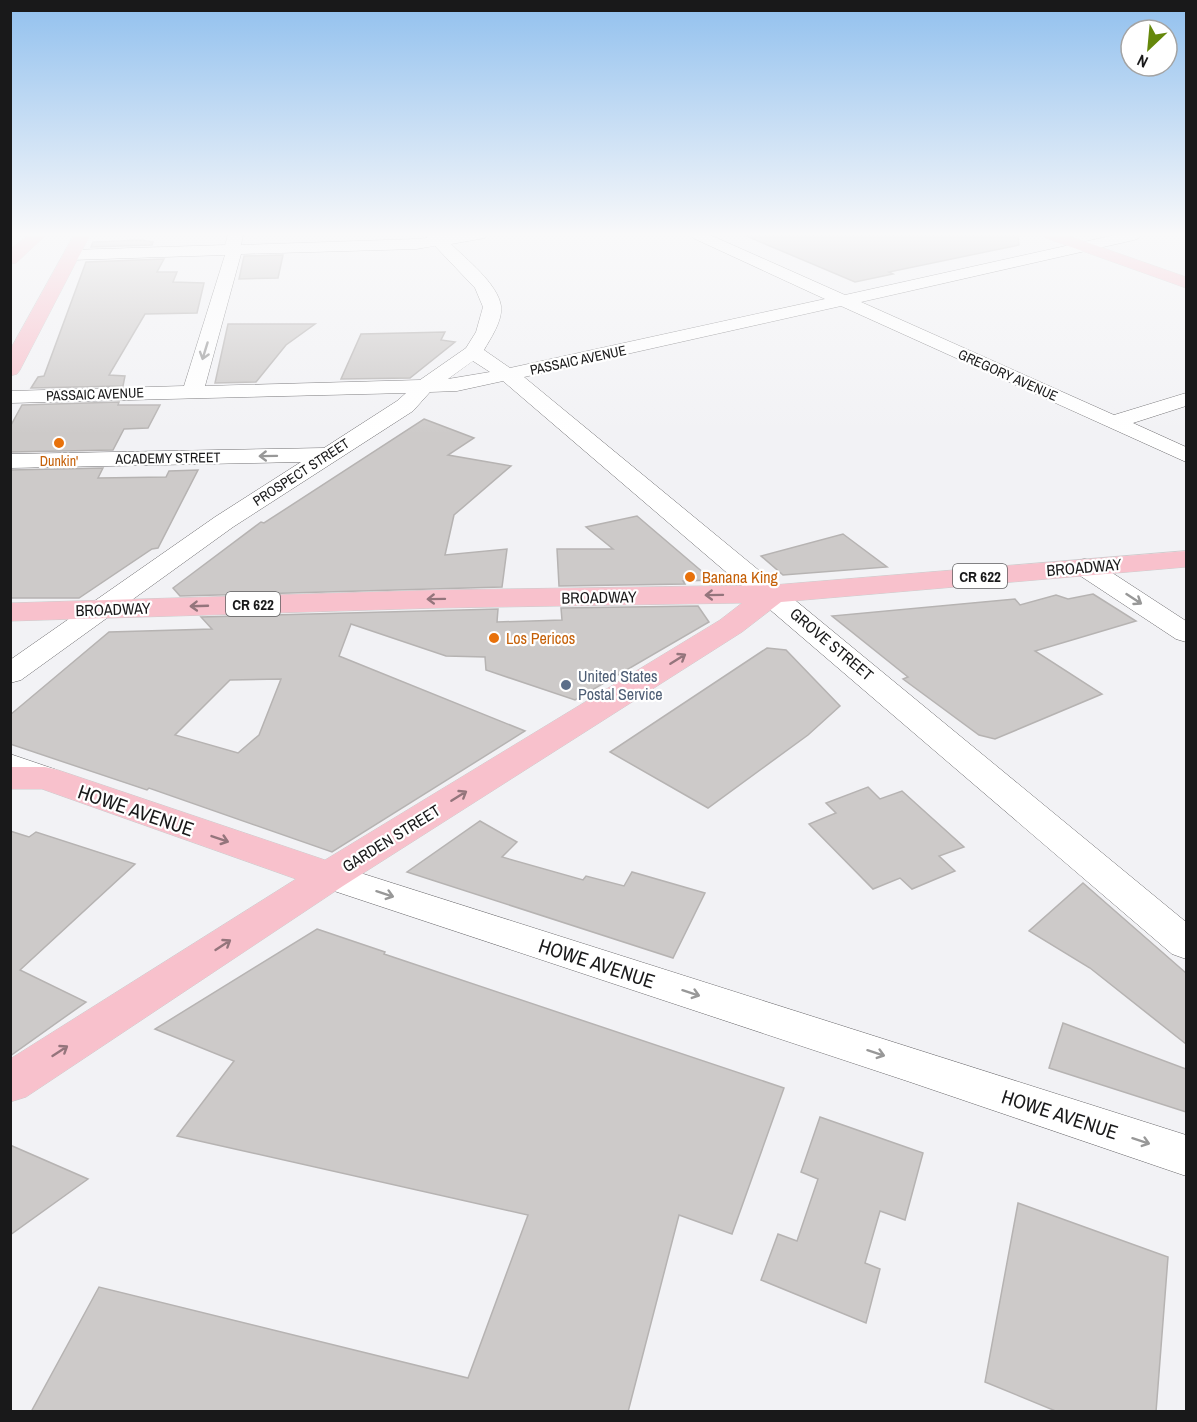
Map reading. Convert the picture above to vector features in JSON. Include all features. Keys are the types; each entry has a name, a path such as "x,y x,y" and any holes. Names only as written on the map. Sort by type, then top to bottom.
{"main road":[{"path":"10,370 46,301"},
{"name":"BROADWAY","path":"10,612 437,599 773,594 1186,559"},
{"name":"GARDEN STREET","path":"10,1083 329,876 731,626 773,594"},
{"name":"HOWE AVENUE","path":"28,778 329,876"}],"street":[{"path":"193,392 220,301"},
{"name":"PROSPECT STREET","path":"10,674 224,522 405,406 423,387 473,352 485,332 492,307 490,301"},
{"name":"PASSAIC AVENUE","path":"10,396 457,385 837,301"},
{"name":"GREGORY AVENUE","path":"846,301 1186,455"},
{"name":"GROVE STREET","path":"473,352 531,392 1186,944"},
{"path":"1113,422 1186,399"},
{"name":"ACADEMY STREET","path":"10,461 326,455"},
{"path":"1085,567 1186,633"},
{"name":"HOWE AVENUE","path":"10,764 28,778"},
{"name":"HOWE AVENUE","path":"329,876 1186,1156"}],"building":[{"path":"71,301 200,301 197,313 145,314 109,375 125,376 123,386 31,388 38,377 44,376"},
{"path":"228,324 315,324 286,345 256,382 215,383"},
{"path":"445,332 441,340 455,342 410,378 341,379 361,334"},
{"path":"119,402 118,405 160,405 148,428 124,429 113,450 10,452 10,427 22,405"},
{"path":"424,419 474,438 448,455 511,466 454,515 445,555 507,549 502,587 180,596 173,588 261,522 264,523"},
{"path":"103,468 98,478 166,477 169,471 198,470 158,548 152,549 79,598 10,598 10,470"},
{"path":"637,516 712,580 683,581 685,584 559,586 557,549 613,549 586,527"},
{"path":"843,534 887,567 783,575 761,556"},
{"path":"1093,594 1136,621 1035,651 1102,694 995,739 979,735 903,679 908,677 832,616 1015,599 1020,605 1056,595 1068,599"},
{"path":"698,606 709,622 575,700 486,670 485,657 446,656 351,624 339,656 525,731 332,852 149,788 147,790 10,744 10,715 109,632 212,629 201,617 498,609 497,622 562,620 561,608","holes":["281,679 259,735 238,753 175,735 230,680"]},
{"path":"767,648 786,650 840,706 808,735 708,808 610,752"},
{"path":"868,787 880,799 902,791 964,847 939,856 955,871 912,889 900,878 873,889 809,824 836,813 826,803"},
{"path":"480,821 517,842 502,857 583,880 586,876 624,886 632,872 705,893 673,958 407,872"},
{"path":"10,831 29,837 36,832 135,864 20,970 86,1002 10,1056"},
{"path":"1083,883 1186,973 1186,1044 1090,968 1029,931"},
{"path":"317,929 385,952 384,954 784,1088 732,1234 679,1215 628,1412 31,1412 99,1287 468,1378 528,1215 177,1136 234,1061 155,1029"},
{"path":"1063,1023 1186,1069 1186,1112 1049,1068"},
{"path":"820,1117 923,1153 905,1220 880,1211 865,1263 880,1269 866,1323 761,1280 778,1234 797,1241 818,1179 801,1172"},
{"path":"10,1145 88,1179 10,1235"},
{"path":"1018,1203 1168,1257 1156,1412 1058,1412 985,1382"}],"place":[{"name":"Dunkin'","path":"59,443"},
{"name":"Banana King","path":"690,577"},
{"name":"Los Pericos","path":"494,638"},
{"name":"United States Postal Service","path":"566,685"}]}
